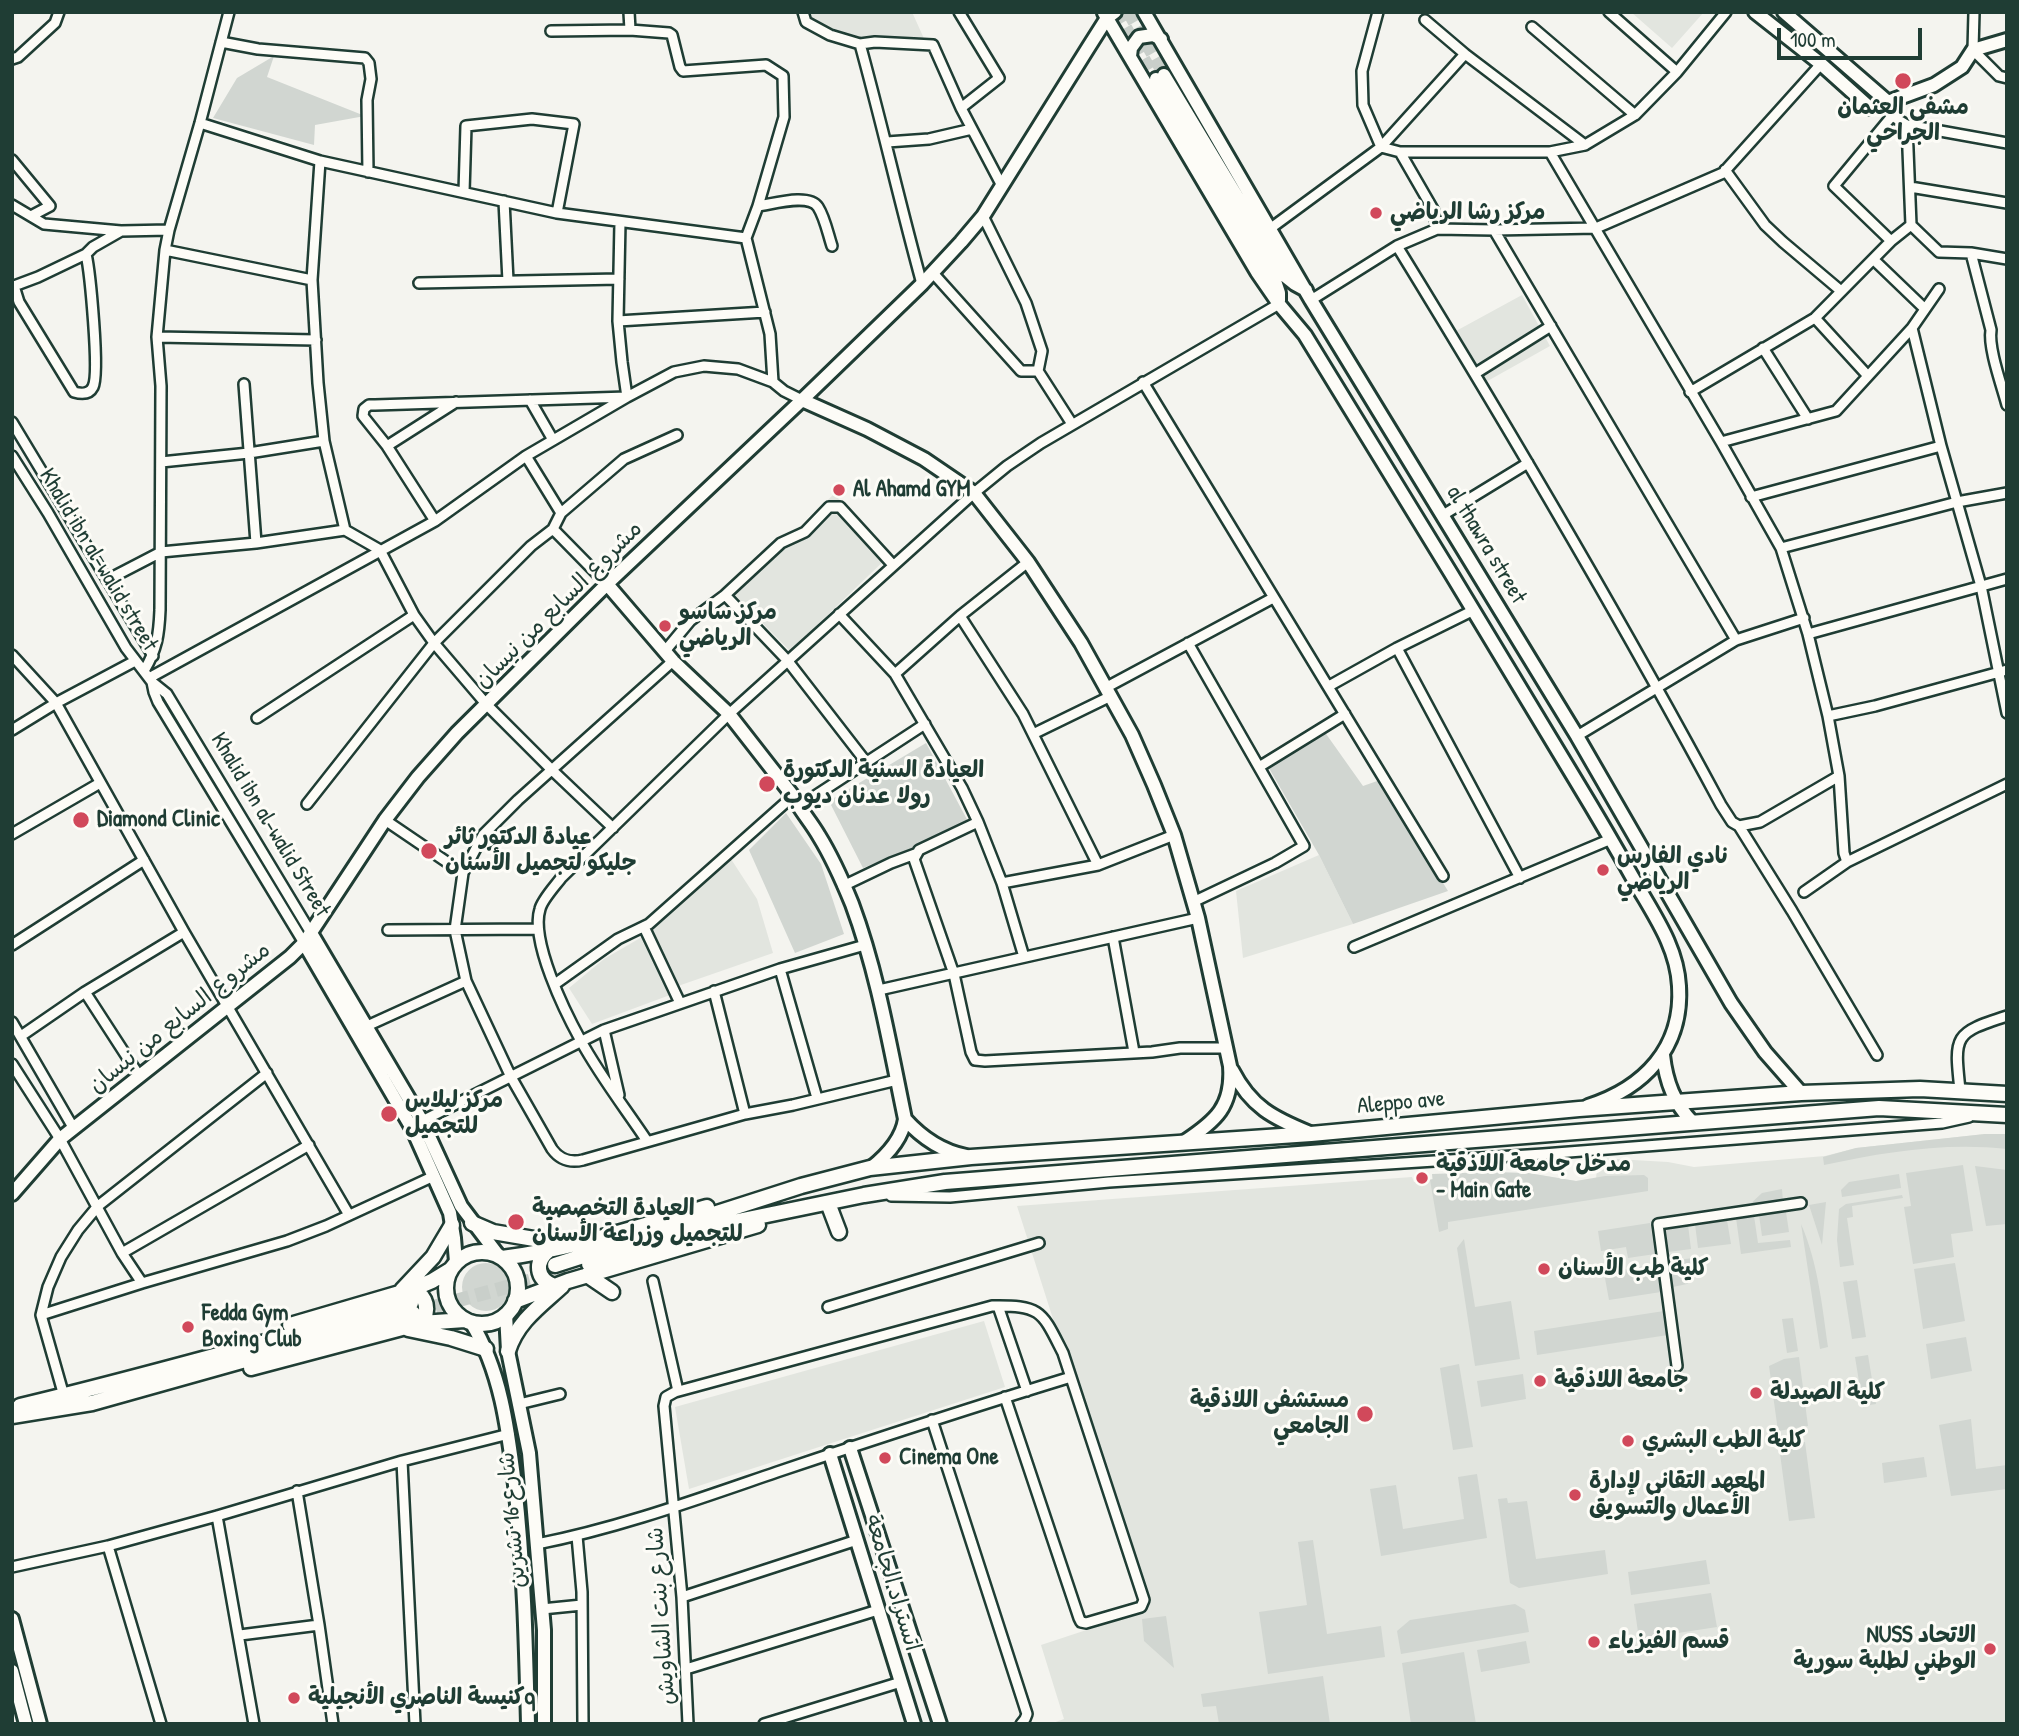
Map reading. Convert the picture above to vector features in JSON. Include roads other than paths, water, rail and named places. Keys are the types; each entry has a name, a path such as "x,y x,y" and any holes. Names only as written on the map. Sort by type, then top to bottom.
{"main road":[{"name":"al thawra street","path":"1144,12 1309,295 1577,736 1731,1003 1765,1052 1801,1093"},
{"path":"1755,12 1821,64 1870,108 1934,85 1962,66 1973,50 2007,40"},
{"path":"1784,12 1888,102"},
{"name":"al thawra street","path":"1109,14 1179,142 1257,272 1305,335 1474,610 1667,937 1678,970 1679,998 1676,1022 1663,1055 1643,1075 1619,1092 1579,1109"},
{"name":"مشروع السابع من نيسان","path":"12,1194 60,1139 290,957 307,938 385,820 457,733 607,584 933,273 984,216 1109,14"},
{"path":"1130,56 1131,48 1139,37 1153,35 1161,40"},
{"path":"1279,304 1275,281 1160,77 1285,276 1309,295"},
{"path":"802,400 867,429 924,459 974,493 1028,562 1081,643 1109,692 1154,785 1174,835 1198,918 1227,1048 1231,1083 1228,1098 1207,1127 1184,1142"},
{"path":"607,584 669,656 729,714 796,801 820,837 852,905 879,990 905,1119 904,1129 892,1147 883,1159 870,1168"},
{"path":"1626,866 1638,863 1645,853"},
{"path":"307,938 413,1130 450,1213 453,1266 445,1289 457,1314 468,1321"},
{"name":"Khalid ibn al-walid Street","path":"307,938 367,1026 422,1121 461,1206 500,1256"},
{"path":"1663,1055 1667,1080 1676,1102 1693,1123"},
{"path":"1230,1066 1240,1085 1266,1112 1279,1121 1311,1134"},
{"name":"Aleppo ave","path":"801,1186 870,1168 971,1157 1311,1134 1579,1109 1801,1093 1920,1088 2007,1094"},
{"name":"Aleppo ave","path":"802,1208 945,1182 1879,1108 2007,1115"},
{"path":"905,1119 934,1144 971,1157"},
{"path":"500,1256 549,1250 760,1193 801,1186"},
{"path":"515,1301 559,1276 801,1186"},
{"path":"828,1203 839,1232"},
{"path":"559,1276 587,1276 754,1227 802,1208"},
{"path":"549,1250 542,1255 538,1270 547,1283 559,1276 733,1222 802,1208"},
{"path":"472,1223 506,1235 570,1245"},
{"path":"193,1360 228,1343 395,1295 425,1267 452,1225"},
{"path":"395,1295 414,1307 468,1321 488,1323 506,1314 515,1301 517,1278 500,1256 487,1252 466,1255 432,1281 414,1307 403,1328"},
{"path":"508,1351 524,1320 559,1276"},
{"path":"587,1276 612,1292"},
{"path":"12,1408 193,1360 414,1307"},
{"path":"12,1425 69,1412 92,1403 219,1368 414,1307"},
{"name":"شارع 16 تشرين","path":"506,1314 508,1351 529,1453 544,1630 544,1724"},
{"name":"شارع 16 تشرين","path":"468,1321 486,1349 509,1434 519,1518 526,1630 528,1724"},
{"path":"219,1368 246,1369 403,1328 486,1349"},
{"path":"12,1399 64,1396"},
{"path":"12,1416 92,1403"},
{"path":"850,1448 940,1724"},
{"name":"اتستراد الجامعة","path":"830,1454 914,1724"},
{"path":"12,1619 40,1724"},
{"path":"526,1630 544,1630"},
{"path":"12,1671 26,1724"}],"street":[{"path":"12,59 18,57 55,23 59,12"},
{"path":"148,677 159,633 161,386 158,337 165,250 229,12"},
{"path":"629,12 630,30"},
{"path":"803,12 806,22 830,35 860,44 875,42 933,45 961,108 1002,186"},
{"path":"959,12 999,78 961,108"},
{"path":"1378,12 1362,71 1363,105 1381,147"},
{"path":"1609,12 1677,72"},
{"path":"1381,147 1400,152 1550,152 1585,145 1635,115 1677,72 1726,12"},
{"path":"1974,12 1973,50 1999,76 2007,78"},
{"path":"1425,20 1465,54 1585,145"},
{"path":"1532,27 1635,115"},
{"path":"551,31 630,30 668,33 672,35 683,71 766,65 783,76 784,117 746,238 770,334 773,382"},
{"path":"221,42 258,49 365,58 369,63 371,79 368,100 368,172"},
{"path":"860,44 922,284"},
{"path":"1271,228 1381,147 1465,54"},
{"path":"1309,295 1397,246 1437,229 1596,228 1725,170 1821,64"},
{"path":"1888,102 1892,116 1907,125 2007,143"},
{"path":"1891,241 1834,186 1892,116"},
{"path":"464,192 466,126 532,119 574,124 557,213"},
{"path":"200,123 320,161 557,213 746,238"},
{"path":"1907,125 1911,225 1939,252 1971,253 2007,259"},
{"path":"887,142 929,139 972,129"},
{"path":"1400,152 1434,211 1437,229"},
{"path":"1550,152 1782,548 1804,618 1828,716 1839,776 1844,853 1847,862"},
{"path":"12,160 50,206 31,216"},
{"path":"320,161 312,280 320,419 345,530"},
{"path":"1725,170 1765,225 1841,291"},
{"path":"1910,187 2007,203"},
{"path":"758,206 810,200 818,206 832,246"},
{"path":"504,201 508,281"},
{"path":"12,205 44,224 121,231 169,230"},
{"path":"984,216 1026,303 1042,351 1038,372 1072,424"},
{"path":"620,222 618,321 627,397"},
{"path":"1690,392 1815,317 1891,241 1911,225"},
{"path":"1494,230 1736,640"},
{"path":"86,254 95,369 93,387 82,394 74,392 19,302 13,285 38,277 86,254 121,231"},
{"path":"1397,246 1528,463 1657,686 1721,805 1739,826 1877,1055"},
{"path":"165,250 312,280"},
{"path":"1971,253 1992,330 1990,336 2007,405"},
{"path":"1873,259 1925,309"},
{"path":"933,273 1021,371 1038,372"},
{"path":"419,283 619,279"},
{"path":"1721,442 1836,411 1912,328 1939,289"},
{"path":"647,1141 581,1041 555,984 543,954 538,929 540,905 561,878 729,714 1007,466 1072,424 1279,304"},
{"path":"618,321 765,312"},
{"path":"1815,317 1868,376"},
{"path":"1475,373 1551,326"},
{"path":"1912,328 2002,671 2007,713"},
{"path":"158,337 316,340"},
{"path":"1763,348 1808,419"},
{"path":"148,677 435,521 526,456 674,372 704,366 738,369 773,382 802,400"},
{"path":"1143,382 1443,876"},
{"path":"244,384 256,543"},
{"path":"435,521 387,446 363,416 364,409 369,405 627,397"},
{"path":"530,400 553,440"},
{"path":"387,446 456,402"},
{"path":"12,422 153,656"},
{"path":"307,804 434,642 531,546 552,529 561,513 624,459 677,435"},
{"path":"161,462 249,453 324,441"},
{"path":"1751,497 1941,446"},
{"name":"Khalid ibn al-walid street","path":"12,456 135,661 148,677"},
{"path":"526,456 561,513"},
{"path":"1443,515 1528,463"},
{"path":"1782,548 1956,502 2007,493"},
{"path":"893,565 840,507 828,507 805,532 781,543 725,595 690,621 669,656 553,771 483,835 463,873 455,930 466,981 511,1077 552,1149 565,1160 577,1161 745,1114 897,1080"},
{"path":"552,529 607,584"},
{"path":"107,580 161,552 256,543 345,530 380,550 414,615 434,642 487,705 613,828"},
{"path":"895,674 960,616 1028,562"},
{"path":"1808,634 2007,579"},
{"path":"725,595 788,660 866,762"},
{"path":"1033,734 1109,692 1188,643 1273,598"},
{"path":"1329,686 1396,648 1474,610"},
{"path":"839,614 895,674 956,777 978,822 1002,883 1024,957"},
{"path":"257,718 414,615"},
{"path":"960,616 1023,715 1098,865"},
{"path":"1577,736 1736,640 1804,618"},
{"path":"1188,643 1304,845 1275,863 1193,902"},
{"path":"1396,648 1520,878"},
{"path":"12,655 56,703 184,932 349,1215"},
{"path":"12,730 135,661"},
{"path":"1828,716 2002,671"},
{"name":"Khalid ibn al-walid Street","path":"148,677 158,702 307,938"},
{"path":"1259,767 1345,714"},
{"path":"555,984 618,939 649,924 796,801 866,762 925,723"},
{"path":"1739,826 1760,822 1839,776"},
{"path":"12,834 100,783"},
{"path":"1804,892 1847,862 2007,784"},
{"path":"385,820 463,873"},
{"path":"843,886 978,822"},
{"path":"1002,883 1098,865 1174,835"},
{"path":"1354,947 1611,839"},
{"path":"915,854 915,864 954,974 971,1052 975,1059 985,1061 1153,1052 1180,1048 1227,1048"},
{"path":"12,945 144,860"},
{"path":"879,990 1198,918"},
{"path":"644,927 680,1003"},
{"path":"388,930 538,929"},
{"path":"21,1036 85,992 184,932"},
{"path":"1113,937 1134,1052"},
{"path":"422,1121 604,1030 780,969 864,945"},
{"path":"780,969 817,1098"},
{"path":"367,1026 466,981"},
{"path":"714,991 745,1114"},
{"path":"85,992 140,1077"},
{"path":"1960,1090 1956,1057 1961,1038 1976,1026 2007,1016"},
{"path":"12,1021 74,1129"},
{"path":"604,1030 620,1100"},
{"path":"12,1064 60,1139 122,1253 142,1283"},
{"path":"64,1396 41,1315 48,1287 61,1257 98,1206 267,1073"},
{"path":"864,1195 950,1197 1109,1182 1530,1155 1942,1123 1988,1113"},
{"path":"122,1253 309,1145"},
{"path":"41,1315 287,1241 434,1176"},
{"path":"1676,1366 1658,1224 1801,1203"},
{"path":"828,1307 1039,1243"},
{"path":"653,1282 678,1391 998,1306 1007,1305 1036,1311 1044,1317 1063,1353 1144,1600 1141,1607 1086,1623 1081,1622 1004,1398"},
{"path":"998,1306 1027,1391"},
{"path":"537,1544 577,1536 674,1507 1071,1377"},
{"name":"شارع بنت الشاويش","path":"678,1391 666,1397 664,1406 681,1597 688,1724"},
{"path":"519,1404 560,1394"},
{"path":"933,1420 1027,1714 1021,1724"},
{"path":"12,1567 108,1546 402,1461 509,1434"},
{"path":"402,1461 415,1724"},
{"path":"297,1492 333,1724"},
{"path":"217,1516 254,1724"},
{"path":"577,1536 582,1605 583,1724"},
{"path":"681,1597 857,1540"},
{"path":"108,1546 161,1724"},
{"path":"542,1609 582,1605"},
{"path":"686,1669 878,1610"},
{"path":"240,1635 319,1625"},
{"path":"764,1724 901,1682"}],"tunnel":[{"path":"1117,12 1156,79"},
{"path":"1128,12 1164,75"},
{"path":"415,1312 558,1273"}],"place":[{"name":"مشفى العثمان الجراحي","path":"1903,81"},
{"name":"مركز رشا الرياضي","path":"1376,213"},
{"name":"Al Ahamd GYM","path":"839,490"},
{"name":"مركز ساسو الرياضي","path":"665,626"},
{"name":"العيادة السنية الدكتورة رولا عدنان ديوب","path":"767,784"},
{"name":"Diamond Clinic","path":"81,820"},
{"name":"عيادة الدكتور ثائر جليكو لتجميل الأسنان","path":"429,851"},
{"name":"نادي الفارس الرياضي","path":"1603,870"},
{"name":"مركز ليلاس للتجميل","path":"389,1114"},
{"name":"مدخل جامعة اللاذقية - Main Gate","path":"1422,1178"},
{"name":"العيادة التخصصية للتجميل وزراعة الأسنان","path":"516,1222"},
{"name":"كلية طب الأسنان","path":"1544,1269"},
{"name":"Fedda Gym Boxing Club","path":"188,1327"},
{"name":"جامعة اللاذقية","path":"1540,1381"},
{"name":"كلية الصيدلة","path":"1756,1393"},
{"name":"مستشفى اللاذقية الجامعي","path":"1365,1414"},
{"name":"كلية الطب البشري","path":"1628,1441"},
{"name":"Cinema One","path":"885,1458"},
{"name":"المعهد التقاني لإدارة الأعمال والتسويق","path":"1575,1495"},
{"name":"قسم الفيزياء","path":"1594,1642"},
{"name":"NUSS الاتحاد الوطني لطلبة سورية","path":"1990,1649"},
{"name":"كنيسة الناصري الأنجيليةq","path":"294,1698"}]}
